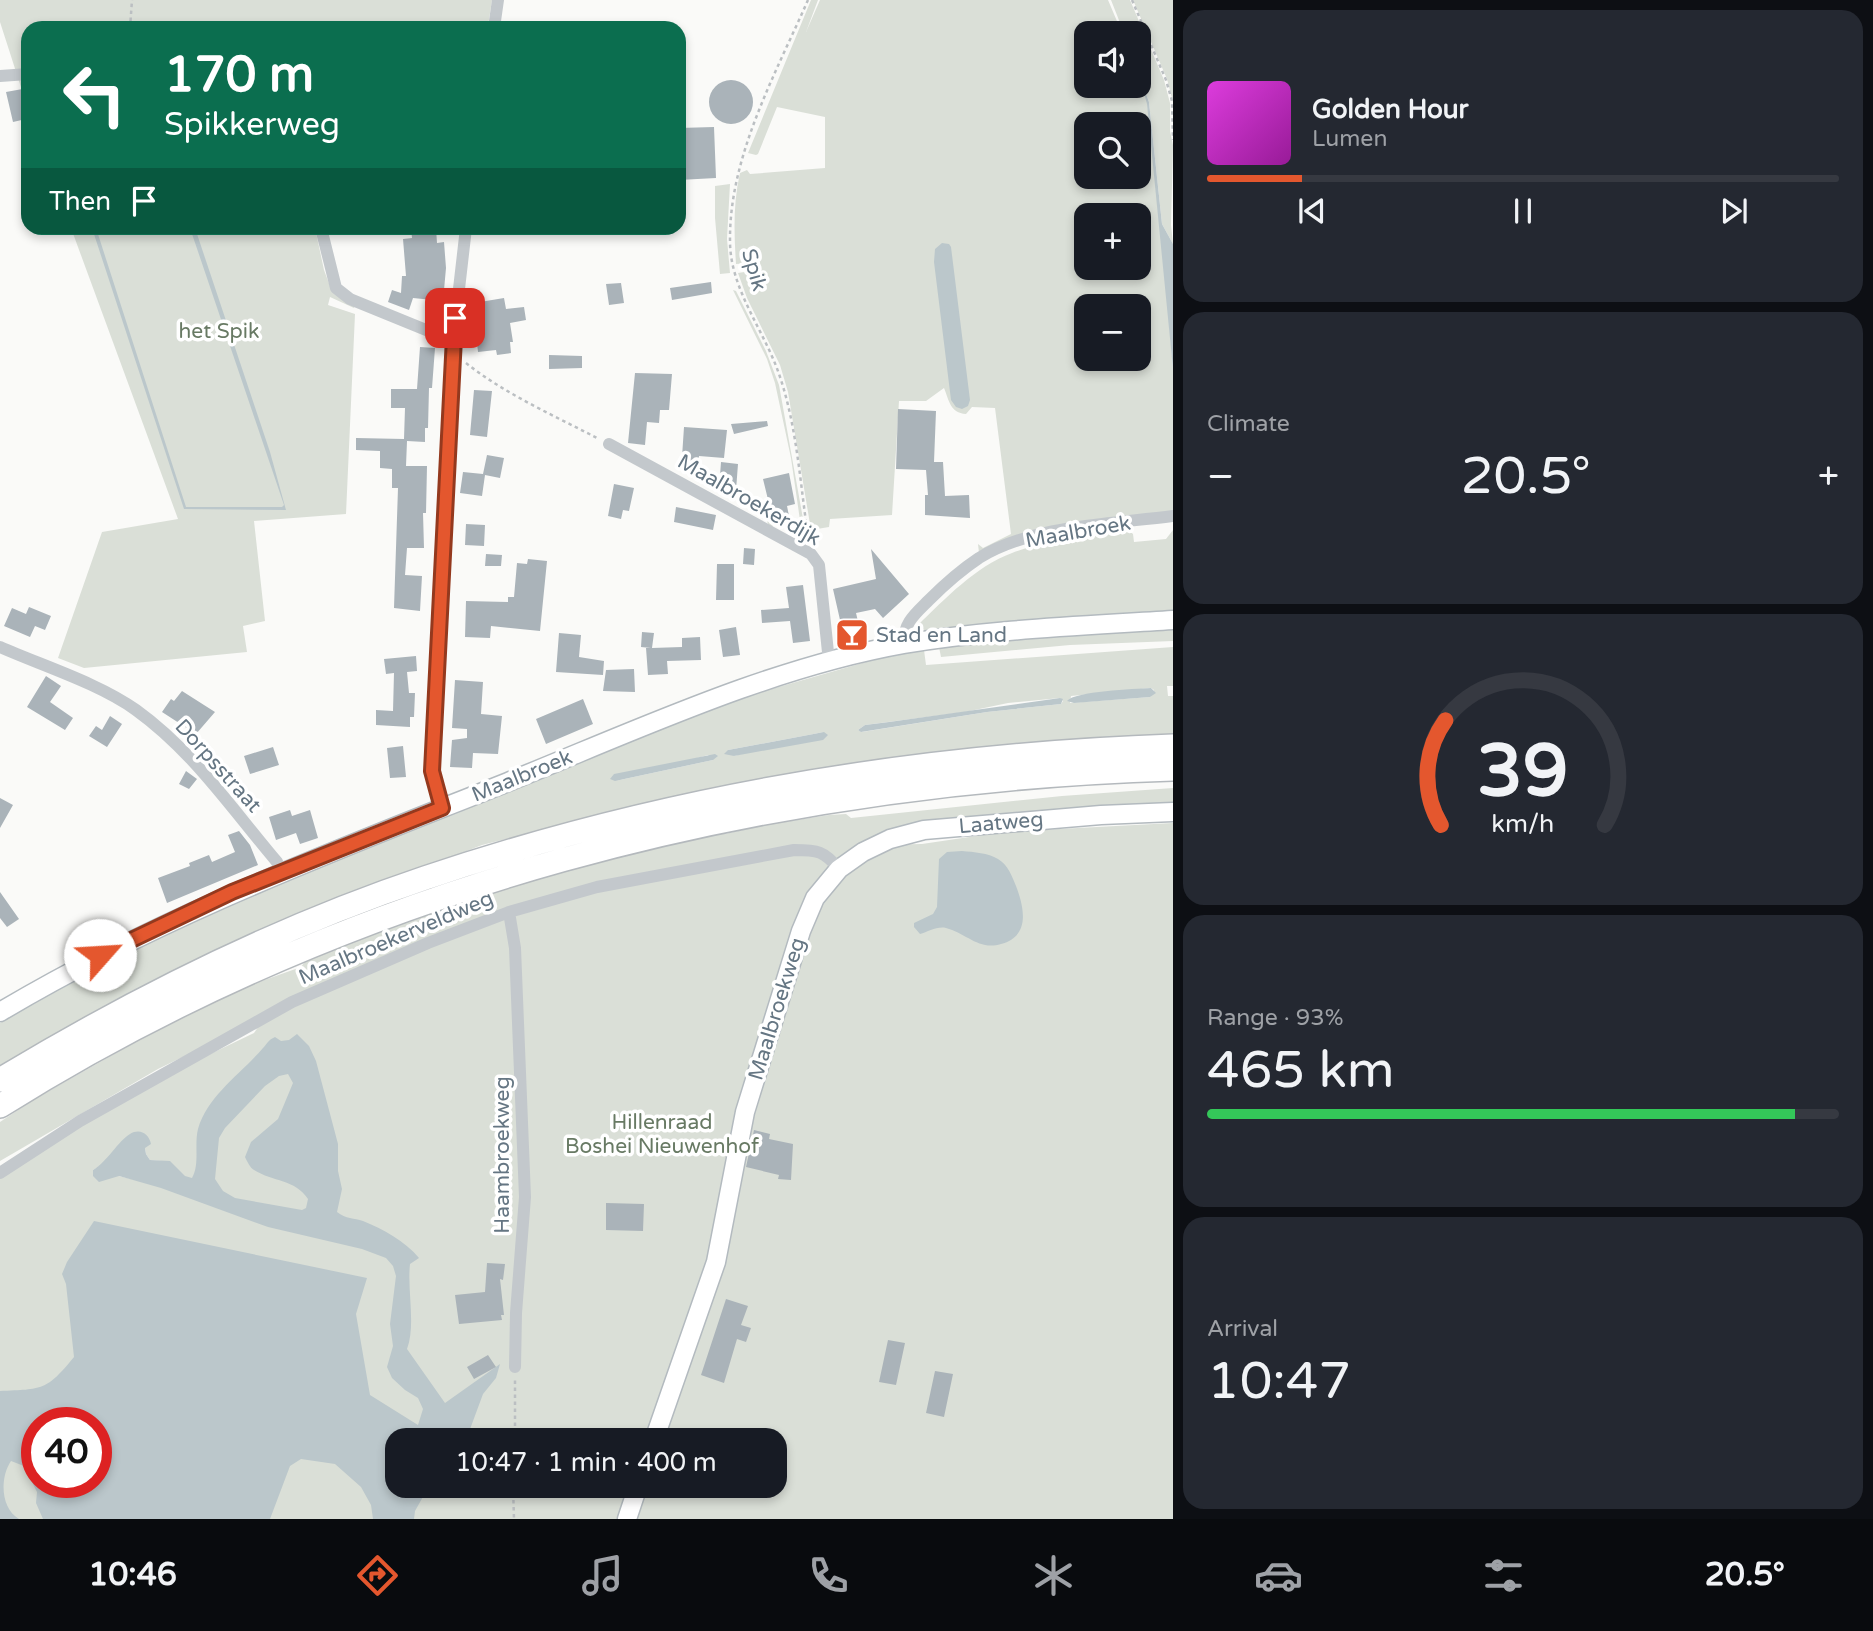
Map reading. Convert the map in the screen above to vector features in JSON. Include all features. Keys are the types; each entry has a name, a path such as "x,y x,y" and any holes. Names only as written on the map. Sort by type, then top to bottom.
{"highway":[{"path":"0,1080 146,998 266,941 423,879 550,839 675,808 854,776 988,759 1173,746"},
{"path":"0,1106 142,1024 223,984 354,928 512,873 676,830 808,806 919,789 1014,779 1173,769"}],"street":[{"path":"495,21 498,0"},
{"path":"0,76 21,74"},
{"path":"323,235 336,288 350,299 453,341"},
{"path":"442,808 432,771 453,341 465,235"},
{"name":"Maalbroekerdijk","path":"609,444 811,554 819,565 828,662"},
{"name":"Maalbroek","path":"904,644 907,622 956,575 979,558 1002,546 1064,530 1173,516"},
{"name":"Maalbroek","path":"0,1012 100,955 281,872 719,697 828,662 904,644 1021,629 1173,620"},
{"name":"Dorpsstraat","path":"0,647 91,686 134,709 179,746 210,780 277,862 281,872"},
{"name":"Laatweg","path":"839,869 863,852 890,839 924,830 1101,815 1173,812"},
{"name":"Maalbroekerveldweg","path":"0,1173 80,1121 292,1002 428,943 509,912 597,887 794,850 815,850 828,856 839,869"},
{"name":"Maalbroekweg","path":"658,1428 716,1262 745,1112 801,930 815,898 839,869"},
{"name":"Haambroekweg","path":"509,912 515,948 526,1197 516,1313 515,1367"},
{"path":"627,1519 634,1498"}],"path":[{"path":"130,21 132,0"},
{"name":"Spik","path":"808,0 736,175 730,243 736,274 748,309 765,339 788,405 811,554"},
{"path":"1132,0 1166,80 1172,101 1173,140"},
{"path":"453,355 533,404 609,444"},
{"path":"515,1367 515,1428"},
{"path":"513,1498 514,1519"}],"green space":[{"path":"0,0 492,0 489,21 21,21 21,87 0,22"},
{"path":"811,0 818,0 806,32 820,0 1108,0 1117,21 1074,21 1074,98 1146,98 1148,112 1074,112 1074,189 1151,189 1151,137 1173,369 1173,513 1076,525 979,553 978,544 983,548 1011,534 995,408 972,407 966,414 961,413 951,405 944,388 926,401 899,401 892,515 830,519 829,527 811,530 788,392 780,365 747,298 738,273 751,271 750,263 736,264 735,218 740,173 747,170 750,174 825,168 825,117 777,107 756,155 748,153"},
{"path":"1111,0 1130,0 1139,21 1119,21"},
{"path":"1133,0 1173,0 1173,102 1167,79 1151,42 1151,21 1142,21"},
{"path":"1151,49 1170,103 1173,145 1173,244 1162,224 1149,102"},
{"path":"730,184 727,239 730,273 720,274 715,186"},
{"name":"het Spik","path":"74,235 316,235 330,286 355,305 354,308 330,297 328,305 355,314 346,514 254,521 265,621 243,626 247,652 84,668 58,658 102,532 178,519"},
{"path":"733,290 736,291 766,351 779,385 807,541 803,547 775,531 799,543 803,541 791,458 775,383 767,359"},
{"path":"1128,530 1133,534 1134,542 1166,539 1173,530 1173,611 1000,623 932,631 924,630 918,625 962,584 986,566 1012,553 1054,541"},
{"path":"1173,627 1173,641 1070,645 941,657 939,647 971,641"},
{"path":"1173,647 1173,686 1167,686 1168,696 1173,696 1173,734 1068,741 833,767 688,794 482,845 253,934 0,1071 0,1023 55,991 192,922 427,822 733,700 873,660 924,650 926,665","holes":["1151,688 1154,690 1150,697 1070,703 1071,696","1060,698 1063,701 1061,704 987,712 862,732 858,730 865,725 965,712 1008,703","824,732 734,756 728,750","708,755 713,760 615,781"]},
{"name":"Hillenraad Boshei Nieuwenhof","path":"1173,788 1173,805 872,845 922,844 1003,832 1173,823 1173,1519 0,1519 0,1178 99,1115 177,1070 254,1033 265,1017 158,1069 0,1161 0,1122 33,1100 197,1007 301,967 319,942 621,818 725,834 829,815 846,814 851,818 1062,796","holes":["145,1148 150,1160 162,1161 140,1181 93,1170"]}],"shaded area":[{"path":"1145,98 1149,102 1150,112 1148,112"},
{"path":"1151,121 1162,224 1173,244 1173,369 1151,145"},
{"path":"94,235 98,235 186,507 282,507 284,505 192,235 197,235 270,452 286,510 184,509"},
{"path":"942,243 951,247 970,400 968,406 962,409 956,407 951,400 934,262 935,249"},
{"path":"1151,688 1156,693 1150,697 1074,703 1067,701 1093,693"},
{"path":"1063,699 1061,704 987,712 861,732 858,730 865,725"},
{"path":"824,732 828,735 823,740 734,756 724,754 728,750"},
{"path":"715,754 718,756 713,760 615,781 610,779 614,774"},
{"path":"962,851 994,857 1009,871 1023,911 1021,928 1011,940 993,946 979,943 946,928 936,928 920,934 914,927 914,923 933,914 937,907 939,859 947,852"},
{"path":"297,1034 309,1046 316,1061 338,1144 338,1171 342,1189 337,1212 386,1232 419,1258 410,1264 411,1329 407,1349 445,1403 500,1364 496,1378 483,1394 470,1428 385,1428 385,1498 422,1498 414,1519 373,1519 371,1505 361,1487 335,1464 301,1459 290,1466 270,1519 43,1519 36,1498 112,1498 112,1407 21,1407 21,1465 11,1461 4,1483 8,1508 19,1519 0,1519 0,1391 43,1386 57,1376 74,1357 66,1284 62,1274 94,1221 367,1278 356,1314 370,1395 418,1425 423,1409 418,1398 392,1378 387,1367 393,1346 390,1324 396,1276 393,1266 386,1258 362,1249 268,1227 161,1188 119,1176 99,1182 93,1176 93,1170 121,1141 137,1132 144,1133 150,1140 151,1144 145,1148 150,1160 170,1161 185,1176 192,1178 196,1167 198,1129 209,1106 271,1039 275,1037 281,1041 289,1040","holes":["288,1074 293,1083 278,1119 251,1142 245,1157 254,1170 290,1184 303,1193 308,1199 306,1208 302,1210 235,1198 223,1191 215,1179 219,1138 225,1128 265,1086 279,1076"]}],"building":[{"path":"731,80 746,87 753,102 746,117 731,124 716,117 709,102 716,87"},
{"path":"21,89 21,120 13,122 6,92"},
{"path":"714,127 716,178 686,180 686,128"},
{"path":"412,235 436,235 437,243 444,242 446,268 443,301 413,298 409,310 388,302 392,290 401,293 402,276 406,276 403,239 412,238"},
{"path":"711,282 712,293 672,300 670,288"},
{"path":"621,283 624,303 609,305 606,284"},
{"path":"504,298 506,309 524,307 526,320 510,323 513,342 510,342 511,353 497,355 496,350 478,352 476,334 485,333 480,302"},
{"path":"420,347 435,348 432,388 429,388 428,428 425,428 425,442 407,441 406,466 427,466 426,513 423,513 424,548 407,548 405,575 422,576 420,611 394,608 398,488 392,488 392,469 380,468 380,451 356,450 356,438 404,439 405,408 391,408 391,389 417,389"},
{"path":"549,355 582,356 582,368 549,369"},
{"path":"635,373 672,374 669,410 660,410 659,423 647,422 645,445 628,443"},
{"path":"474,390 492,391 487,437 470,435"},
{"path":"898,409 936,411 934,462 943,462 945,496 969,495 970,518 925,515 925,495 928,495 926,470 896,469"},
{"path":"767,421 768,426 734,434 731,424"},
{"path":"684,427 727,430 724,458 699,456 698,474 681,472"},
{"path":"487,455 504,458 500,478 485,475 482,496 460,493 463,472 483,474"},
{"path":"721,462 738,464 736,490 719,489"},
{"path":"789,473 795,504 787,506 790,521 774,524 763,479"},
{"path":"614,484 634,488 629,511 623,510 621,519 608,516"},
{"path":"676,507 716,515 713,530 674,522"},
{"path":"466,524 485,525 484,546 465,545"},
{"path":"744,548 755,549 754,565 743,564"},
{"path":"871,549 909,594 883,618 875,609 856,613 862,638 845,642 833,589 876,579"},
{"path":"486,554 502,555 501,566 485,566"},
{"path":"528,559 547,561 540,631 491,626 490,638 465,637 466,601 508,602 508,597 514,597 517,563 527,564"},
{"path":"717,564 734,564 734,600 716,600"},
{"path":"803,585 810,641 793,643 790,621 762,623 761,610 789,608 786,587"},
{"path":"29,607 51,616 45,630 35,626 30,637 4,626 12,608 26,614"},
{"path":"736,627 740,655 723,657 719,630"},
{"path":"642,632 654,633 652,648 682,647 682,638 700,637 701,660 667,661 668,674 648,675 646,648 651,648 641,647"},
{"path":"559,633 581,635 579,657 604,661 603,675 556,672"},
{"path":"416,656 417,671 407,672 409,693 415,693 414,717 410,717 410,727 376,725 376,710 393,711 394,673 386,674 384,659"},
{"path":"634,669 635,692 603,691 606,670"},
{"path":"46,676 61,686 50,702 73,718 65,730 27,707"},
{"path":"455,680 483,682 481,714 502,716 498,754 473,753 472,768 450,767 452,740 467,738 467,729 452,728"},
{"path":"182,691 215,712 196,734 162,712 171,699 174,701"},
{"path":"583,699 593,724 546,744 536,719"},
{"path":"110,716 122,724 107,747 89,736 96,726 102,730"},
{"path":"403,746 406,777 390,778 387,748"},
{"path":"273,747 279,765 250,774 244,756"},
{"path":"186,771 197,779 189,789 179,784"},
{"path":"0,798 13,805 0,828"},
{"path":"290,810 292,816 310,810 318,838 300,844 296,833 276,840 269,817"},
{"path":"239,831 250,845 258,865 167,903 158,878 190,866 189,863 209,855 212,862 235,852 228,835"},
{"path":"0,892 19,919 7,927 0,918"},
{"path":"754,1130 770,1134 769,1139 793,1144 791,1180 778,1179 779,1175 746,1167"},
{"path":"606,1203 644,1204 643,1231 606,1230"},
{"path":"487,1263 505,1264 503,1280 500,1279 504,1315 501,1315 502,1320 459,1324 455,1295 485,1292"},
{"path":"726,1299 748,1306 741,1325 751,1328 746,1342 737,1339 724,1383 701,1375"},
{"path":"888,1340 905,1343 896,1385 879,1382"},
{"path":"488,1355 496,1367 474,1379 467,1367"},
{"path":"935,1371 953,1374 944,1417 926,1413"}],"place":[{"name":"Stad en Land","path":"852,635"}],"route":[{"path":"100,955 232,892 442,808 432,771 455,318"}]}
